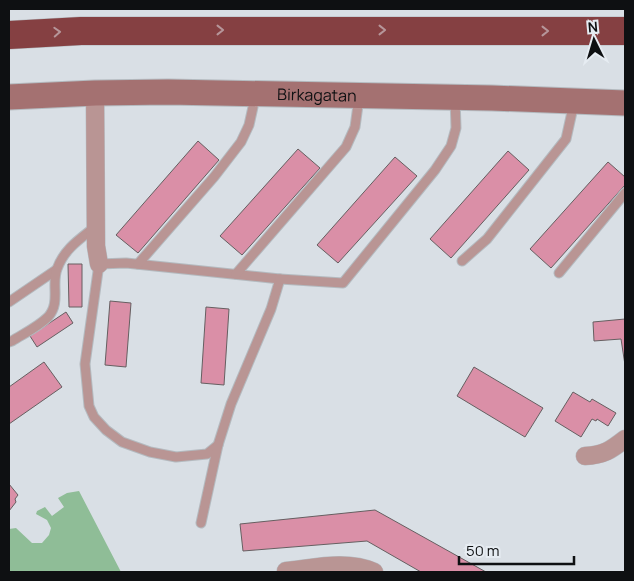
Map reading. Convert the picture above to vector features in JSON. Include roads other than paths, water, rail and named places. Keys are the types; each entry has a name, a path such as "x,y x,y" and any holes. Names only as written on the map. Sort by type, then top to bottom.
{"highway":[{"path":"9,34 81,31 625,31"}],"street":[{"name":"Birkagatan","path":"9,97 95,93 359,95 625,103"},
{"path":"95,93 96,246 99,264"},
{"path":"586,456 608,452 625,439"},
{"path":"286,570 344,565 364,568 374,572"}],"lane":[{"path":"138,264 214,177 241,142 249,125 254,94"},
{"path":"236,274 346,147 355,127 359,95"},
{"path":"218,445 207,454 176,457 150,452 122,442 106,430 94,417 89,406 85,364 99,264 138,264 280,279 343,283 435,170 451,146 456,128 455,97"},
{"path":"462,261 487,239 566,139 575,100"},
{"path":"559,273 625,193"},
{"path":"9,302 56,270 69,247 96,227"},
{"path":"9,342 48,317 56,298 56,270"},
{"path":"201,523 218,445 231,404 271,310 280,279"}]}
